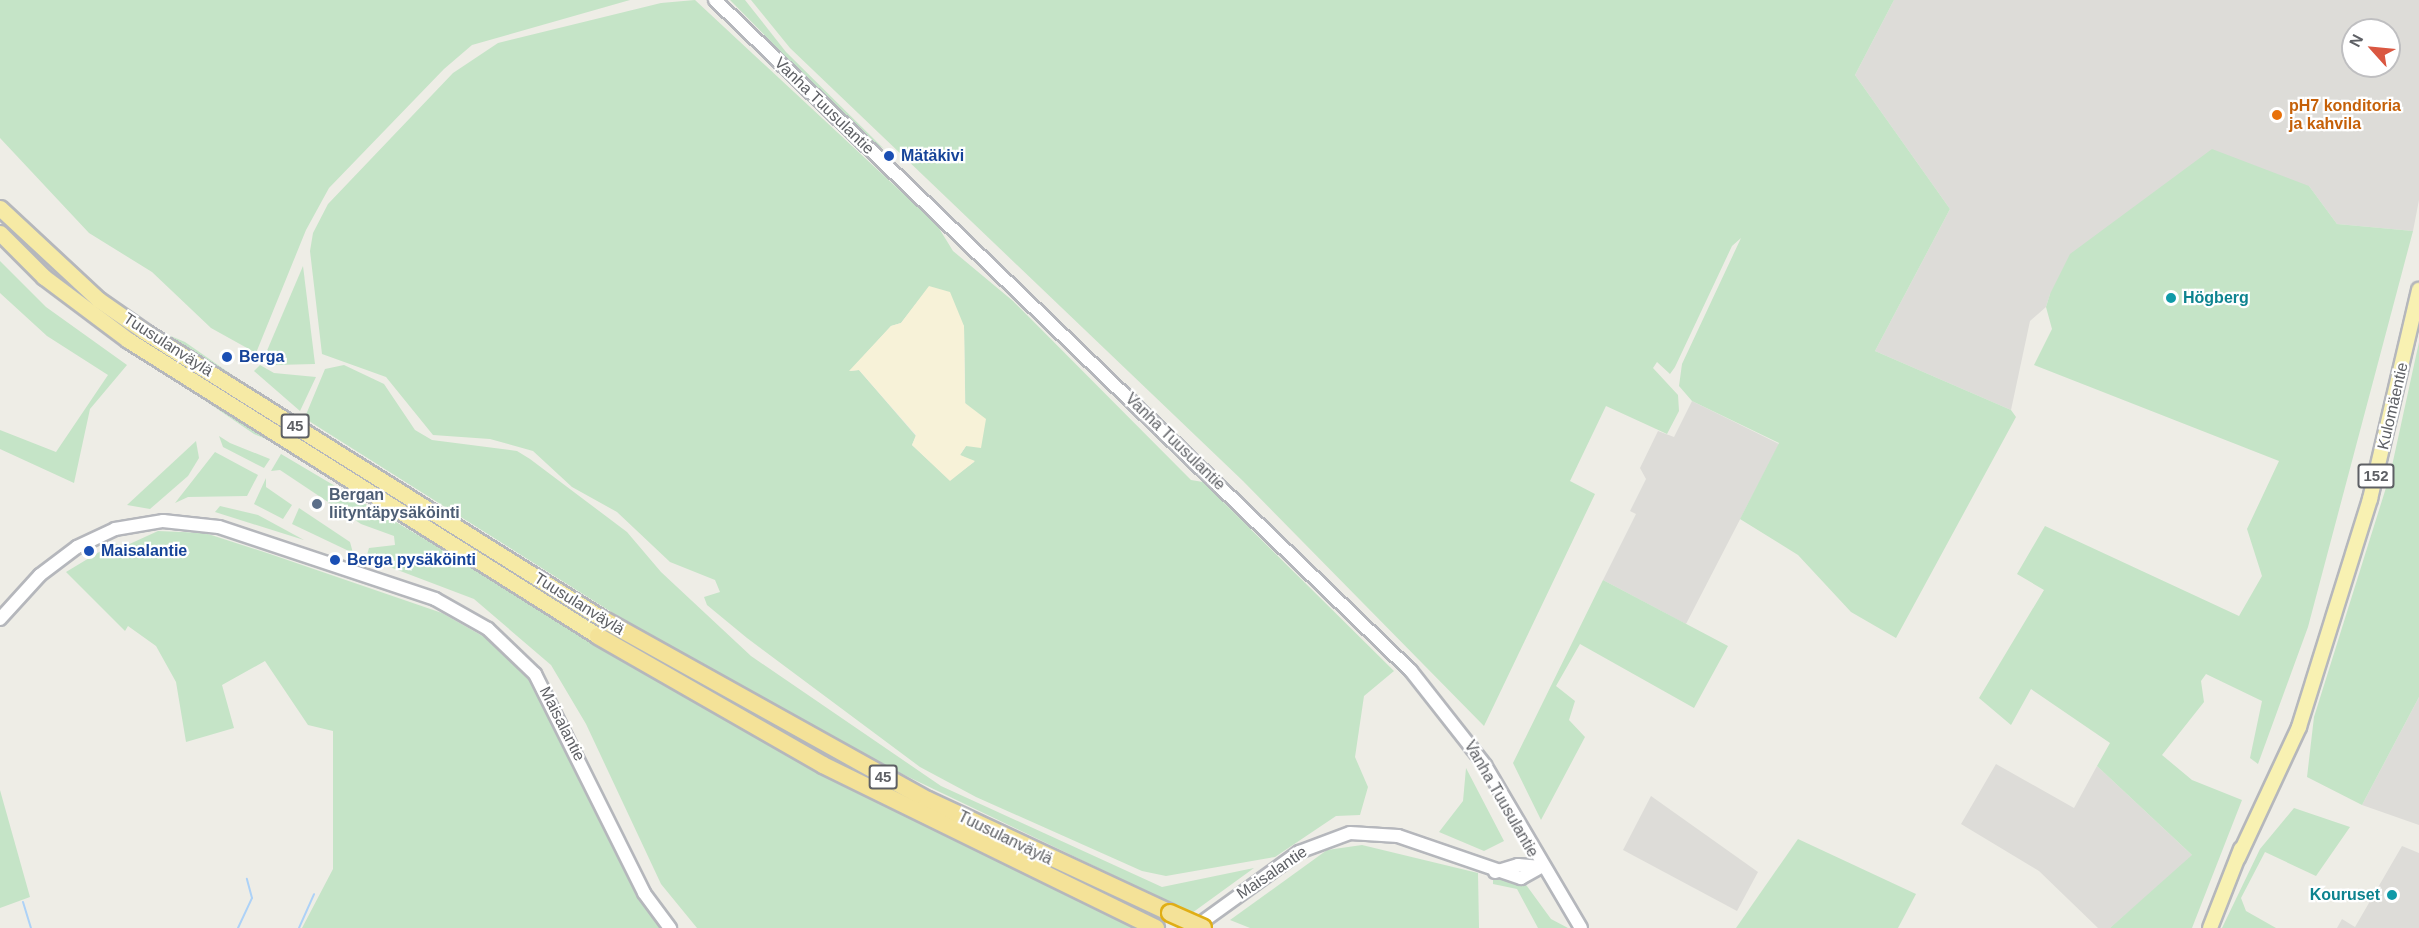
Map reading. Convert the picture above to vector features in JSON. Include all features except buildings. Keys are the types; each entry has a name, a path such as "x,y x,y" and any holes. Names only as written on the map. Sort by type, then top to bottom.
{"highway":[{"name":"Tuusulanväylä","path":"0,208 99,300 602,629 906,789 1203,928"},
{"name":"Tuusulanväylä","path":"0,233 44,277 128,340 823,765 1156,928"}],"main road":[{"name":"Vanha Tuusulantie","path":"715,0 1381,639 1471,746 1541,867 1581,928"},
{"name":"Kulomäentie","path":"2210,928 2320,655 2370,499 2419,291"},
{"name":"Maisalantie","path":"0,619 40,575 77,547 115,529 163,521 219,527 435,599 488,629 535,674 644,893 670,928"},
{"name":"Maisalantie","path":"1194,928 1299,852 1350,833 1398,836 1494,872 1521,878 1541,867"}],"shaded area":[{"path":"1894,0 2419,0 2419,200 2413,231 2337,224 2309,186 2050,294 2046,307 2030,321 2011,410 1875,351 1950,209 1855,75"},
{"path":"1692,401 1779,444 1686,624 1603,580 1636,514 1630,511 1646,479 1640,468 1658,431 1674,437"},
{"path":"2419,697 2419,825 2362,805"},
{"path":"1996,764 2074,808 2097,766 2193,856 2110,928 2098,928 2039,871 1961,824"},
{"path":"1651,796 1758,872 1737,911 1623,850"},
{"path":"2402,846 2419,853 2419,928 2337,928 2342,919 2355,927"}],"green space":[{"path":"0,0 630,0 472,45 444,69 329,188 306,230 256,353 211,328 152,272 89,233 0,138"},
{"path":"695,0 937,225 953,251 1013,301 1191,480 1203,482 1394,671 1364,696 1355,757 1368,787 1360,815 1336,816 1275,857 1166,876 1142,871 976,797 920,767 747,638 707,605 704,597 720,592 715,580 670,562 617,512 572,487 533,451 490,439 433,435 386,377 322,354 310,251 313,233 328,204 453,73 498,43 661,3","holes":["929,287 964,326 966,446 960,455 974,462 950,480 912,445 916,436 859,370 850,371 891,326 901,323"]},
{"path":"730,0 745,0 786,52 884,149 865,137"},
{"path":"751,0 1894,0 1855,75 1950,209 1875,351 2011,410 2016,417 1896,638 1851,612 1798,555 1740,519 1779,443 1692,401 1679,386 1682,364 1741,238 1732,246 1675,367 1670,374 1657,362 1653,368 1678,395 1679,411 1667,434 1606,406 1570,481 1595,494 1484,726 1243,481 790,48"},
{"path":"2212,149 2309,186 2337,224 2413,231 2308,627 2258,764 2250,758 2262,701 2206,674 2201,681 2204,702 2162,755 2192,780 2242,800 2192,928 2110,928 2192,855 2097,766 2110,743 2031,689 2011,725 1979,698 2044,590 2017,574 2045,526 2239,616 2262,576 2247,529 2279,461 2034,365 2052,329 2046,307 2050,294 2070,254"},
{"path":"0,261 46,307 127,365 90,409 74,483 0,449 0,430 56,452 108,375 47,336 0,293"},
{"path":"303,266 315,364 276,365 265,360 266,353"},
{"path":"154,329 185,342 277,406"},
{"path":"2419,342 2419,697 2362,805 2307,777 2314,717 2390,475"},
{"path":"260,365 274,373 316,377 300,411 254,371"},
{"path":"344,365 384,384 415,430 432,440 517,451 530,459 627,532 661,572 751,656 941,786 1162,887 1254,868 1192,913 848,748 681,656 305,417 325,369"},
{"path":"166,373 273,442 254,434"},
{"path":"219,436 230,443 270,459 264,468 223,447"},
{"path":"196,441 199,458 188,476 150,509 127,505"},
{"path":"215,452 258,475 247,496 188,497 175,503"},
{"path":"281,454 803,763 1141,928 697,928 661,884 586,724 551,665 474,599 366,558 369,548 395,545 394,536 361,524 280,470 271,471"},
{"path":"266,478 266,487 292,505 283,519 254,504"},
{"path":"220,506 258,515 304,540 215,512"},
{"path":"299,508 350,542 353,553 292,524"},
{"path":"158,531 205,533 270,554 442,613 486,638 517,663 543,699 627,876 661,928 302,928 333,869 333,731 308,725 265,661 222,685 234,728 186,742 176,682 156,646 128,626 125,631 66,572 114,543 123,547"},
{"path":"1603,580 1728,646 1694,708 1580,644 1556,686 1575,701 1569,720 1585,737 1541,820 1513,763"},
{"path":"1466,768 1504,841 1484,851 1439,832 1463,801"},
{"path":"0,790 30,897 0,908"},
{"path":"2294,808 2350,827 2316,876 2265,852 2241,898 2246,911 2276,928 2222,928 2260,849"},
{"path":"1798,839 1916,894 1898,928 1736,928"},
{"path":"1362,845 1478,873 1479,928 1250,928 1230,920 1327,850"},
{"path":"1493,878 1524,882 1551,919 1568,928 1538,928 1517,889 1493,884"}],"sand":[{"path":"929,286 950,292 964,326 965,403 986,419 981,448 966,446 960,455 975,461 950,481 912,445 916,435 859,370 849,371 891,326 901,323"}],"waterway":[{"path":"238,928 252,898 247,879"},
{"path":"299,928 314,894"},
{"path":"23,902 31,928"}],"place":[{"name":"pH7 konditoria ja kahvila","path":"2277,115"},
{"name":"Mätäkivi","path":"889,156"},
{"name":"Högberg","path":"2171,298"},
{"name":"Berga","path":"227,357"},
{"name":"Bergan liityntäpysäköinti","path":"317,504"},
{"name":"Maisalantie","path":"89,551"},
{"name":"Berga pysäköinti","path":"335,560"},
{"name":"Kouruset","path":"2392,895"}]}
